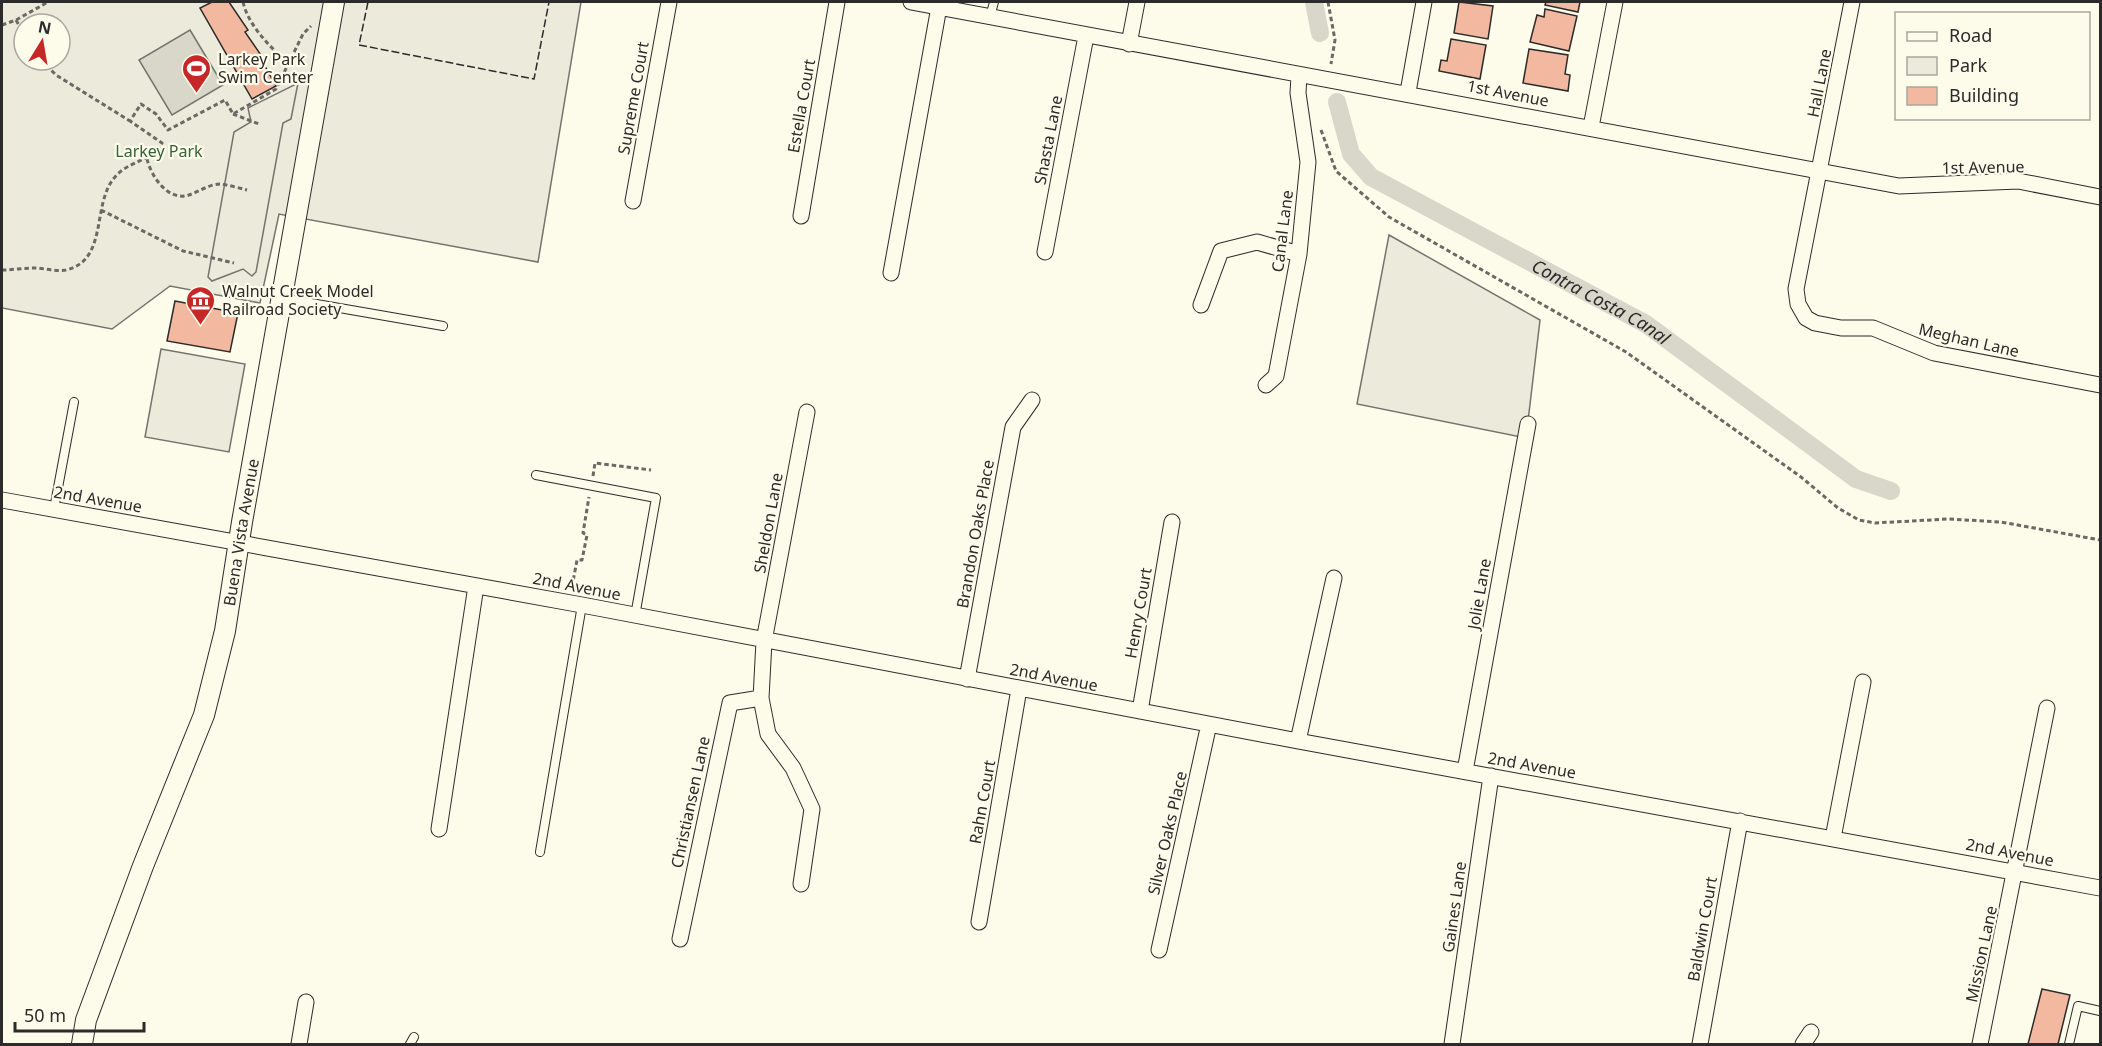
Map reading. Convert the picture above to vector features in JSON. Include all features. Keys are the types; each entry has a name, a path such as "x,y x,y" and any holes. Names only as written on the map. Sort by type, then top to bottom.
{"street":[{"name":"Buena Vista Avenue","path":"82,1044 86,1020 143,866 204,715 225,631 334,2"},
{"name":"Supreme Court","path":"633,201 669,2"},
{"name":"Estella Court","path":"801,216 837,2"},
{"name":"1st Avenue","path":"912,2 1299,76 1408,92 1899,186 2018,182 2100,197"},
{"path":"1129,44 1137,2"},
{"path":"1408,92 1424,2"},
{"path":"1591,127 1615,2"},
{"name":"Hall Lane","path":"1820,171 1852,2"},
{"path":"891,273 939,7"},
{"name":"Shasta Lane","path":"1045,252 1086,36"},
{"name":"Canal Lane","path":"1266,385 1276,376 1299,254 1308,162 1298,93 1299,76"},
{"name":"Meghan Lane","path":"1820,171 1796,289 1798,304 1806,318 1815,323 1841,328 1873,328 1934,353 2100,385"},
{"path":"1201,305 1221,251 1257,242 1299,254"},
{"name":"Brandon Oaks Place","path":"967,679 1013,427 1032,400"},
{"name":"Sheldon Lane","path":"801,884 812,809 793,768 768,734 761,698 765,641 807,411"},
{"name":"Jolie Lane","path":"1466,771 1528,424"},
{"name":"2nd Avenue","path":"2,500 582,605 1019,689 2100,888"},
{"name":"Henry Court","path":"1140,711 1172,522"},
{"path":"1298,741 1334,578"},
{"path":"439,829 476,586"},
{"path":"1833,838 1863,682"},
{"name":"Rahn Court","path":"980,922 1019,689"},
{"name":"Christiansen Lane","path":"680,939 730,703 761,698"},
{"name":"Mission Lane","path":"1980,1044 2047,708"},
{"name":"Silver Oaks Place","path":"1159,950 1209,724"},
{"name":"Gaines Lane","path":"1452,1044 1491,776"},
{"name":"Baldwin Court","path":"1700,1044 1740,821"},
{"path":"299,1044 306,1002"}],"lane":[{"path":"990,17 994,2"},
{"path":"282,298 443,326"},
{"path":"54,509 74,402"},
{"path":"536,475 657,498 635,616"},
{"path":"540,852 582,605"},
{"path":"2069,1044 2078,1006 2100,1011"}],"path":[{"path":"30,12 48,2"},
{"path":"243,2 246,13 262,38 288,64"},
{"path":"1325,79 1333,59 1335,40 1328,2"},
{"path":"233,114 276,89 303,34 312,25 330,26"},
{"path":"2,270 34,268 63,271 86,260 93,249 104,194 115,177 130,165 157,153 162,143 53,72"},
{"path":"130,121 141,104 156,114 168,130 225,100 233,114 259,124"},
{"path":"1319,123 1336,171 1389,217 1626,352 1801,477 1838,508 1859,520 1875,523 1948,519 2001,522 2100,540"},
{"path":"147,159 155,179 165,189 178,195 189,195 218,184 247,190"},
{"path":"101,210 183,251 234,263"},
{"path":"572,587 577,560 582,560 587,535 583,533 595,463 651,470"}],"green space":[{"name":"Larkey Park","path":"2,2 581,2 538,262 279,214 260,303 170,286 112,329 2,308"},
{"path":"1389,235 1540,320 1526,438 1357,404"}],"shaded area":[{"path":"190,30 223,85 172,115 139,60"},
{"path":"298,83 291,119 283,123 256,272 252,276 243,269 212,281 208,277 234,132 251,122 248,108"},
{"path":"161,349 245,364 229,452 145,437"}],"building":[{"path":"212,2 229,2 248,30 245,32 263,58 261,59 276,86 252,99 200,8"},
{"path":"1459,2 1493,6 1488,39 1454,33"},
{"path":"1546,2 1580,2 1578,12 1545,5"},
{"path":"1545,9 1577,16 1569,51 1530,42 1537,15 1544,17"},
{"path":"1451,39 1486,45 1480,79 1439,71 1441,60 1447,61"},
{"path":"1529,49 1568,55 1565,74 1570,75 1568,91 1523,83"},
{"path":"175,301 238,313 230,352 167,341"},
{"path":"2042,989 2070,995 2058,1044 2028,1044"}],"waterway":[{"name":"Contra Costa Canal","path":"1314,2 1320,33"},
{"name":"Contra Costa Canal","path":"1337,102 1351,154 1371,177 1646,324 1856,479 1891,491"}],"fence":[{"path":"368,2 359,45 534,79 549,2"}],"place":[{"name":"Larkey Park Swim Center","path":"197,94"},
{"name":"Walnut Creek Model Railroad Society","path":"201,326"}]}
